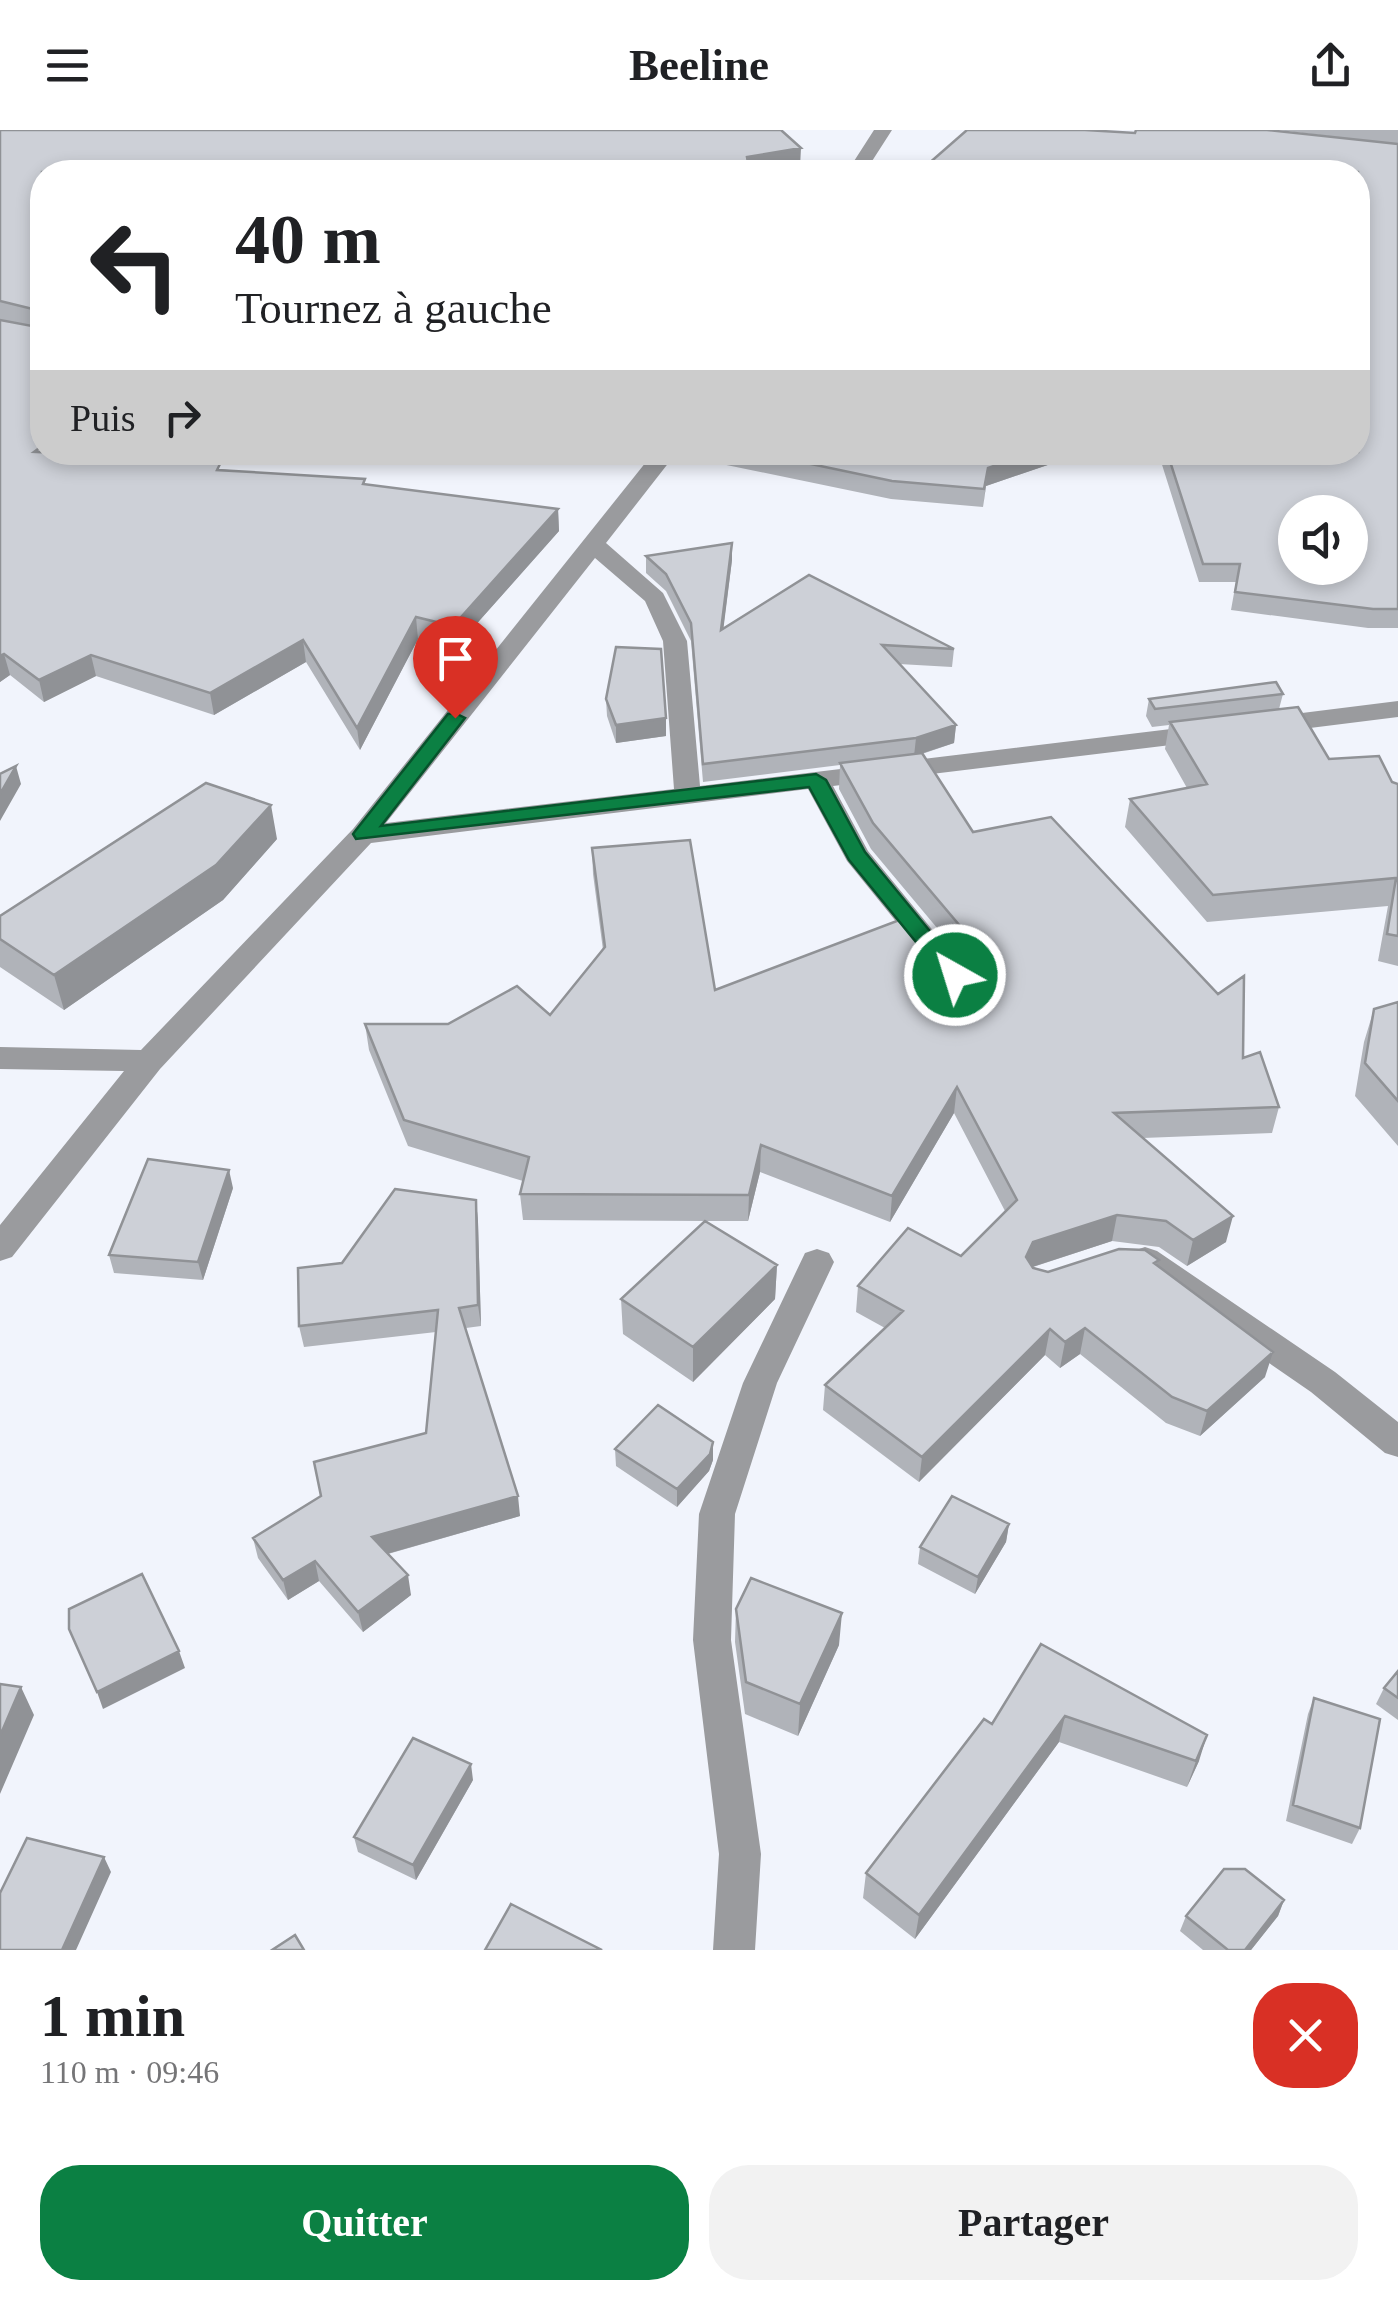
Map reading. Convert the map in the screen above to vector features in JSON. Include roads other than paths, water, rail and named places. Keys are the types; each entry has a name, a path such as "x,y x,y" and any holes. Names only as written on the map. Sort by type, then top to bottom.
{"street":[{"path":"864,160 883,130"},
{"path":"0,1248 149,1061 363,834 656,465"},
{"path":"593,544 655,598 675,642 688,795"},
{"path":"363,834 1398,709"},
{"path":"816,780 856,855 955,975"},
{"path":"0,1058 149,1061"},
{"path":"1113,1258 1148,1260 1324,1382 1398,1442"},
{"path":"734,1950 740,1854 712,1640 717,1514 760,1384 817,1262"}]}
